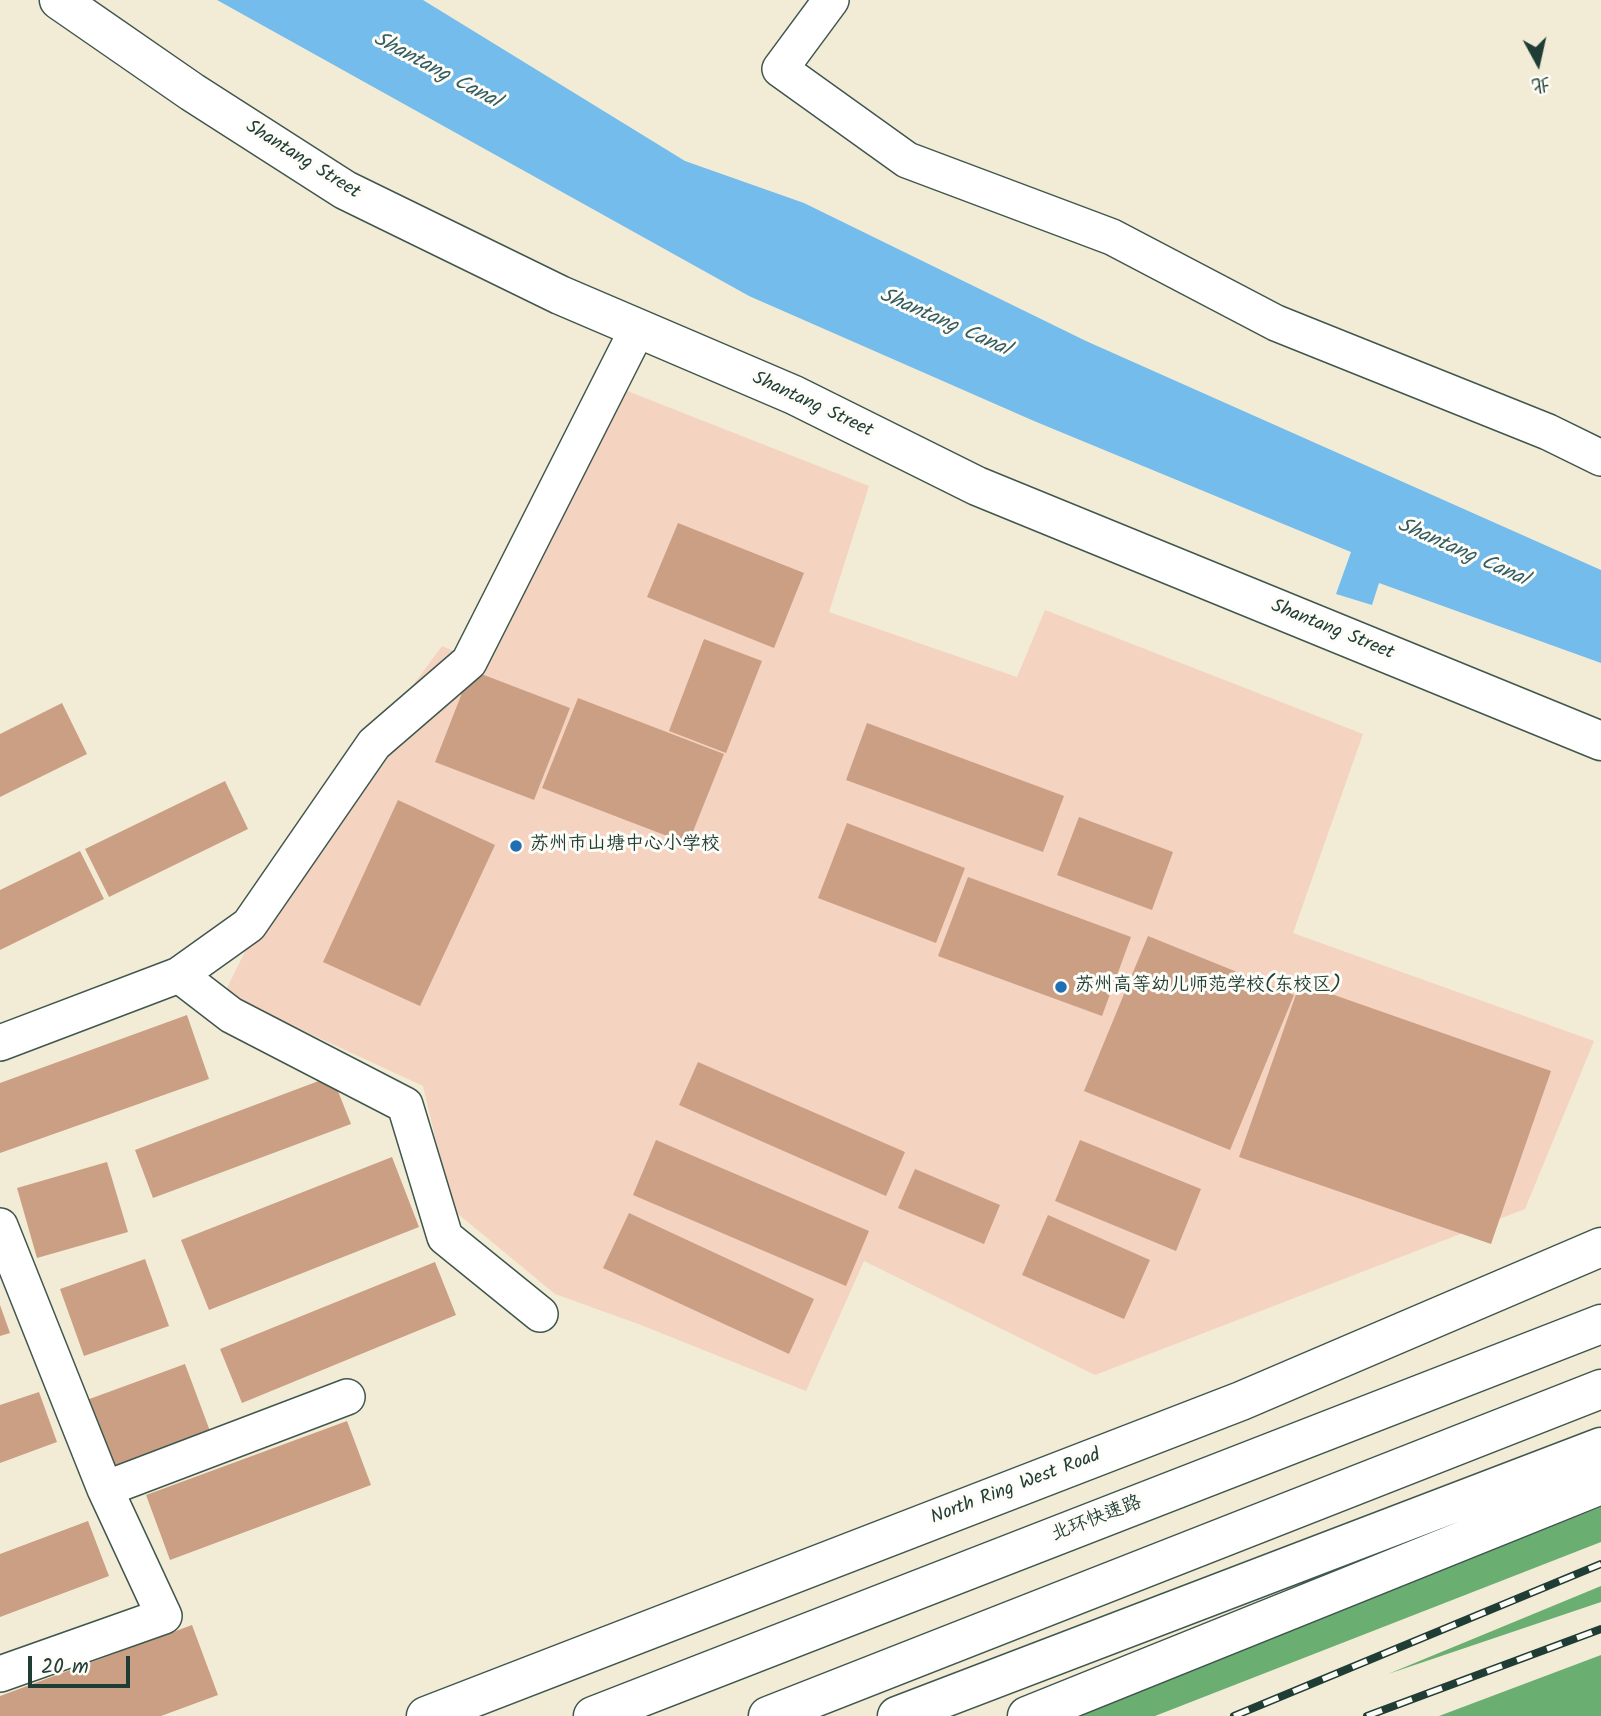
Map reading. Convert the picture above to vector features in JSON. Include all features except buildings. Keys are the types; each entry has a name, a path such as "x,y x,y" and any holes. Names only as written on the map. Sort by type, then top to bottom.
{"main road":[{"name":"Shantang Street","path":"59,0 192,92 345,190 561,295 794,395 977,486 1601,741"},
{"name":"North Ring West Road","path":"426,1716 1241,1401 1601,1247"},
{"name":"北环快速路","path":"593,1716 1593,1326"},
{"path":"768,1716 1601,1389"},
{"path":"897,1716 1601,1447"},
{"path":"1027,1716 1601,1485"}],"street":[{"path":"831,0 780,69 907,160 1112,237 1276,323 1548,432 1601,458"},
{"path":"0,1042 179,975 249,925 374,744 469,662 638,328"},
{"path":"179,975 231,1015 405,1105 445,1237 540,1314"},
{"path":"0,1226 105,1489 164,1616 0,1674"},
{"path":"105,1489 347,1397"}],"shaded area":[{"name":"苏州高等幼儿师范学校(东校区)","path":"607,383 869,486 829,612 1017,677 1045,610 1363,734 1293,933 1594,1041 1525,1209 1095,1375 864,1261 806,1391 555,1294 452,1209 423,1086 224,994 302,835 442,646 475,660"}],"green space":[{"path":"1601,1507 1601,1542 1155,1716 1070,1716"},
{"path":"1601,1586 1601,1602 1388,1674"},
{"path":"1601,1655 1601,1716 1439,1716"}],"water":[{"name":"Shantang Canal","path":"217,0 423,0 685,161 804,203 1086,341 1601,570 1601,663 1379,583 1372,605 1336,594 1351,552 1034,421 749,296"}],"railway":[{"path":"1234,1716 1601,1564"},
{"path":"1367,1716 1601,1629"}],"place":[{"name":"苏州市山塘中心小学校","path":"516,846"},
{"name":"苏州高等幼儿师范学校(东校区)","path":"1061,987"}]}
